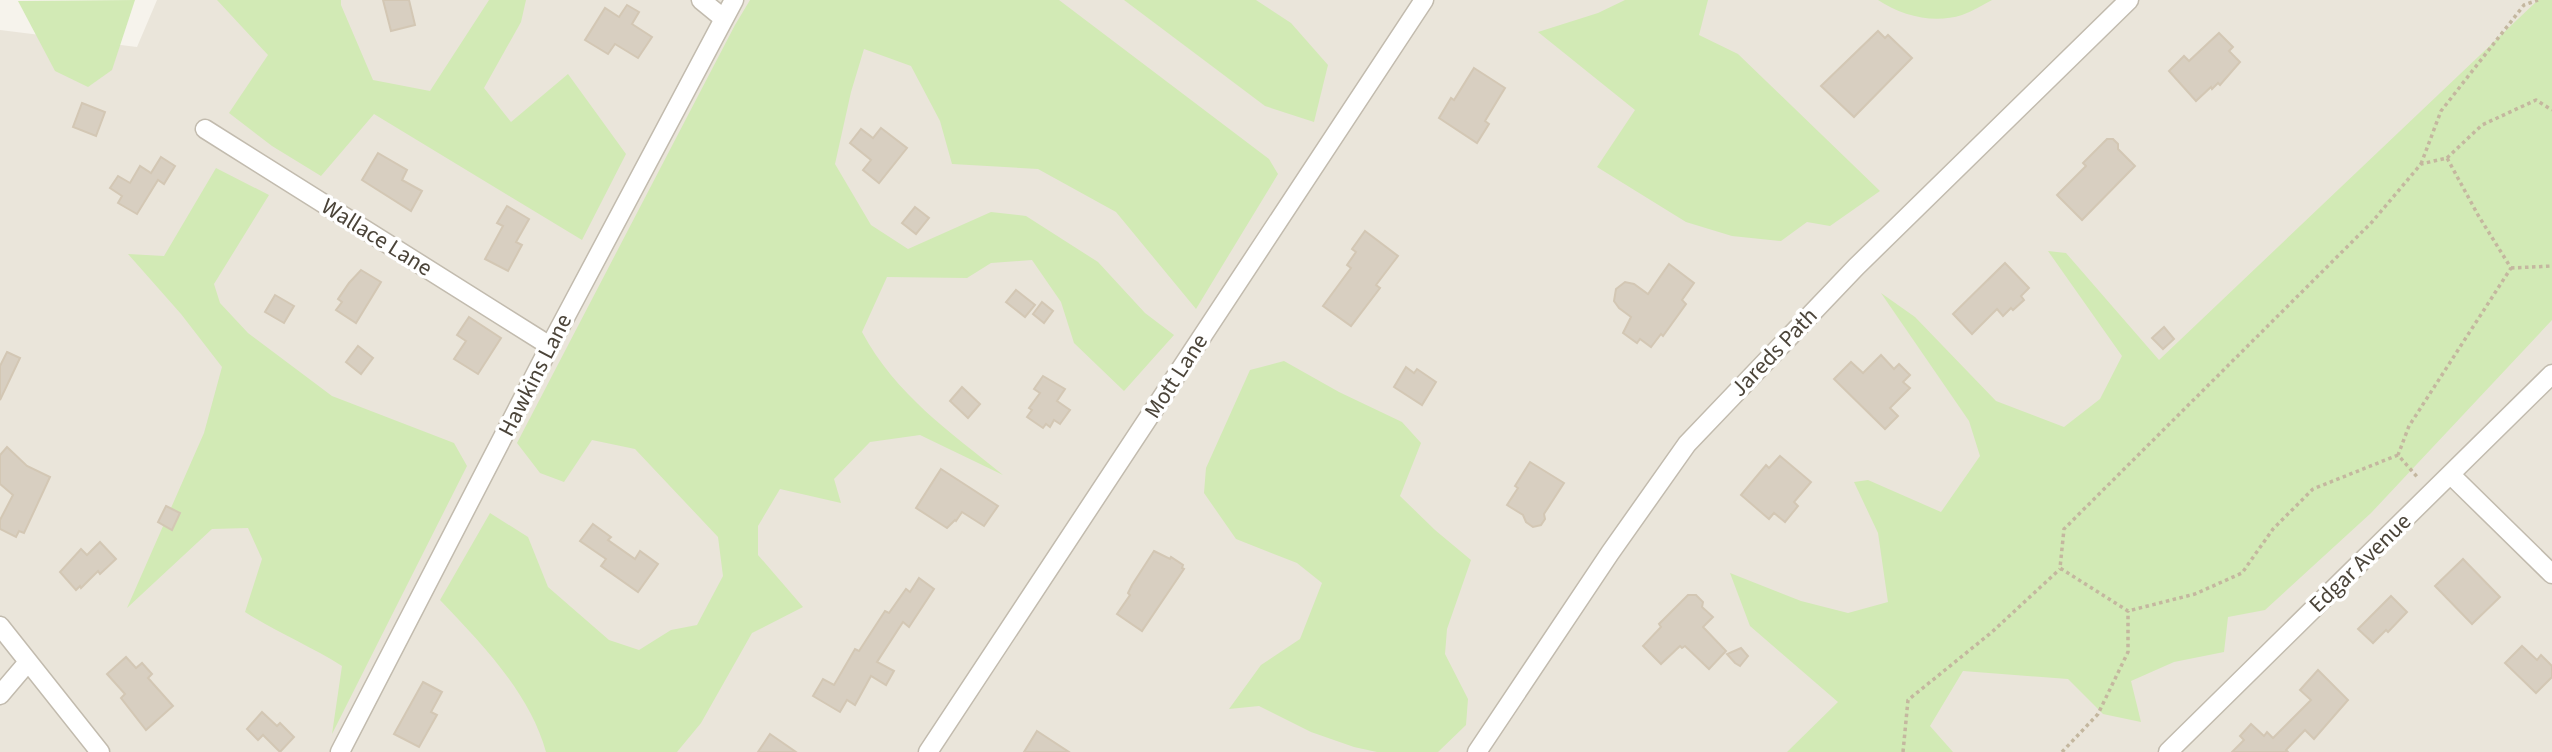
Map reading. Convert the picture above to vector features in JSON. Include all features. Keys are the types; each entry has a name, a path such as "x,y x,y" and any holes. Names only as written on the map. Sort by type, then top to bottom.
{"street":[{"path":"701,0 723,18"},
{"name":"Hawkins Lane","path":"340,752 550,346 734,0"},
{"name":"Mott Lane","path":"928,752 1424,0"},
{"name":"Jareds Path","path":"1477,752 1609,553 1687,444 1856,267 2129,0"},
{"name":"Wallace Lane","path":"205,129 550,346"},
{"name":"Edgar Avenue","path":"2173,750 2552,374"},
{"path":"2451,475 2552,575"},
{"path":"0,626 100,752"},
{"path":"0,695 28,662"}],"path":[{"path":"1903,752 1908,700 1992,632 2060,568 2064,529 2372,222 2421,164 2441,111 2524,5 2538,0"},
{"path":"2421,164 2447,158 2482,125 2536,100 2551,109"},
{"path":"2447,158 2511,268"},
{"path":"2511,268 2552,266"},
{"path":"2060,568 2128,611 2195,594 2242,573 2273,529 2313,489 2398,454 2409,426 2511,268"},
{"path":"2398,454 2431,494"},
{"path":"2062,752 2098,714 2127,652 2128,611"}],"shaded area":[{"path":"157,0 2552,0 2552,752 0,752 0,30 137,47"}],"green space":[{"path":"135,0 112,70 88,87 55,71 18,1"},
{"path":"217,0 341,0 373,80 430,91 489,0 526,0 521,22 484,88 511,122 568,74 626,154 582,240 374,114 321,176 272,146 229,113 268,55"},
{"path":"750,0 1059,0 1269,159 1278,174 1196,309 1116,212 1038,169 952,164 940,121 911,66 864,49 835,164 871,225 908,249 991,212 1026,216 1098,262 1145,313 1174,335 1124,391 1074,343 1061,302 1032,260 991,263 967,278 887,277 862,332 891,375 907,393 1003,475 920,435 870,442 834,479 841,503 780,489 758,526 758,555 803,607 752,633 701,723 677,752 546,752 539,730 516,689 487,651 440,600 490,513 528,537 548,587 609,640 639,650 671,630 697,625 723,576 718,537 635,449 592,440 564,482 540,473 517,443"},
{"path":"1124,0 1256,0 1291,23 1328,65 1314,122 1265,106"},
{"path":"1625,0 1708,0 1699,35 1738,54 1880,191 1830,226 1807,222 1781,241 1732,236 1686,222 1597,167 1635,110 1538,32 1598,13"},
{"path":"1878,0 1992,0 1962,15 1940,19 1908,14"},
{"path":"2538,0 2552,0 2552,320 2371,513 2265,610 2228,617 2224,652 2174,662 2131,681 2141,722 2103,714 2068,679 1963,671 1930,726 1953,752 1787,752 1838,702 1750,626 1730,573 1801,601 1848,613 1888,602 1878,533 1854,482 1868,480 1941,512 1980,456 1969,421 1881,293 1915,317 1996,401 2064,427 2100,399 2122,356 2048,251 2066,253 2159,360"},
{"path":"216,168 269,195 214,284 220,303 248,333 332,396 454,443 467,466 332,734 342,666 245,612 262,559 248,528 212,529 127,608 204,433 222,367 181,314 128,254 164,256"},
{"path":"1284,361 1339,392 1402,422 1421,443 1400,496 1471,560 1447,629 1445,654 1468,699 1466,725 1438,752 1377,752 1311,732 1259,706 1229,709 1261,665 1300,639 1322,583 1297,563 1236,539 1204,493 1206,468 1250,370"}],"building":[{"path":"383,0 409,0 415,25 391,31"},
{"path":"627,5 639,12 632,24 652,37 638,58 615,44 608,54 585,40 605,8 619,17"},
{"path":"1878,31 1885,38 1888,35 1912,58 1854,117 1821,86"},
{"path":"2219,33 2233,47 2229,51 2240,62 2220,85 2218,83 2212,89 2211,87 2196,101 2169,71 2184,56 2189,61"},
{"path":"1474,68 1505,88 1485,121 1489,124 1477,143 1439,118"},
{"path":"82,103 105,112 96,136 73,127"},
{"path":"881,128 907,148 879,183 863,170 871,160 850,143 861,129 873,138"},
{"path":"2107,139 2113,139 2118,144 2118,149 2135,166 2082,220 2057,195 2086,166 2083,163"},
{"path":"378,153 407,170 402,180 422,191 411,211 362,180"},
{"path":"161,157 175,166 164,184 158,180 137,214 118,203 122,196 110,188 118,176 130,183 140,166 151,173"},
{"path":"507,206 529,219 516,242 522,245 508,271 485,259 503,226 497,223"},
{"path":"915,207 929,218 916,234 902,223"},
{"path":"1365,231 1398,256 1376,285 1380,288 1351,326 1323,306 1351,268 1347,265 1356,252 1352,249"},
{"path":"2005,263 2029,288 2021,296 2024,300 2003,316 1997,309 1972,334 1953,314"},
{"path":"1669,264 1694,283 1682,300 1686,304 1663,336 1661,334 1651,347 1640,339 1637,343 1623,333 1631,317 1614,301 1616,289 1625,282 1634,284 1648,294"},
{"path":"361,270 381,282 356,323 336,310 342,302 338,299"},
{"path":"1016,290 1035,305 1025,317 1006,302"},
{"path":"275,295 294,306 284,323 265,312"},
{"path":"1042,302 1053,311 1044,323 1033,314"},
{"path":"469,317 501,338 478,374 454,359 466,341 457,335"},
{"path":"2164,327 2174,339 2163,349 2152,338"},
{"path":"358,346 373,358 361,374 346,362"},
{"path":"7,352 20,358 0,400 0,366"},
{"path":"1881,355 1894,369 1899,364 1910,375 1903,382 1910,388 1890,408 1898,416 1885,429 1834,379 1851,362 1863,373"},
{"path":"1406,367 1414,373 1417,369 1436,382 1422,405 1394,387"},
{"path":"1043,376 1065,389 1057,401 1070,410 1060,424 1054,420 1050,427 1046,424 1043,428 1027,417 1032,410 1029,408 1040,393 1034,389"},
{"path":"962,387 980,404 968,418 950,401"},
{"path":"7,447 27,466 50,477 24,533 19,531 16,537 0,529 0,520 13,495 0,484 0,455"},
{"path":"1780,456 1811,482 1794,502 1798,506 1785,522 1774,513 1769,519 1741,495 1766,465 1769,468"},
{"path":"1530,462 1564,483 1544,514 1545,519 1541,525 1533,527 1526,522 1523,515 1507,505"},
{"path":"941,469 998,506 984,526 962,512 947,528 916,508"},
{"path":"166,506 180,513 172,530 158,522"},
{"path":"593,524 611,537 608,540 635,559 640,551 658,564 638,592 601,566 606,559 580,541"},
{"path":"100,542 116,559 76,590 60,572 81,549 87,555"},
{"path":"1154,551 1170,559 1171,557 1183,565 1184,569 1142,631 1117,614"},
{"path":"2463,559 2500,597 2472,624 2435,586"},
{"path":"919,578 934,589 909,627 903,622 877,662 894,671 886,685 871,676 855,705 847,700 840,712 813,696 823,679 834,685 855,649 859,651 885,611 889,613 906,589 910,592"},
{"path":"1688,595 1696,595 1703,602 1702,607 1713,617 1703,627 1726,651 1709,669 1685,646 1680,646 1661,664 1643,646 1661,627 1659,624"},
{"path":"2391,596 2407,612 2373,643 2358,629"},
{"path":"2522,646 2537,660 2541,655 2552,666 2552,677 2536,693 2505,663"},
{"path":"1741,648 1748,656 1740,666 1727,654"},
{"path":"126,657 136,668 142,663 152,674 148,678 173,706 146,730 121,698 125,694 107,674"},
{"path":"2318,670 2348,700 2314,739 2305,730 2286,750 2288,752 2232,752 2244,740 2240,736 2251,724 2264,736 2267,732 2273,738 2311,700 2300,690"},
{"path":"423,682 442,692 431,712 437,715 419,747 394,734"},
{"path":"262,712 277,726 280,723 294,737 280,752 263,735 258,740 247,729"},
{"path":"1037,731 1069,752 1024,752"},
{"path":"770,734 796,752 758,752"}]}
